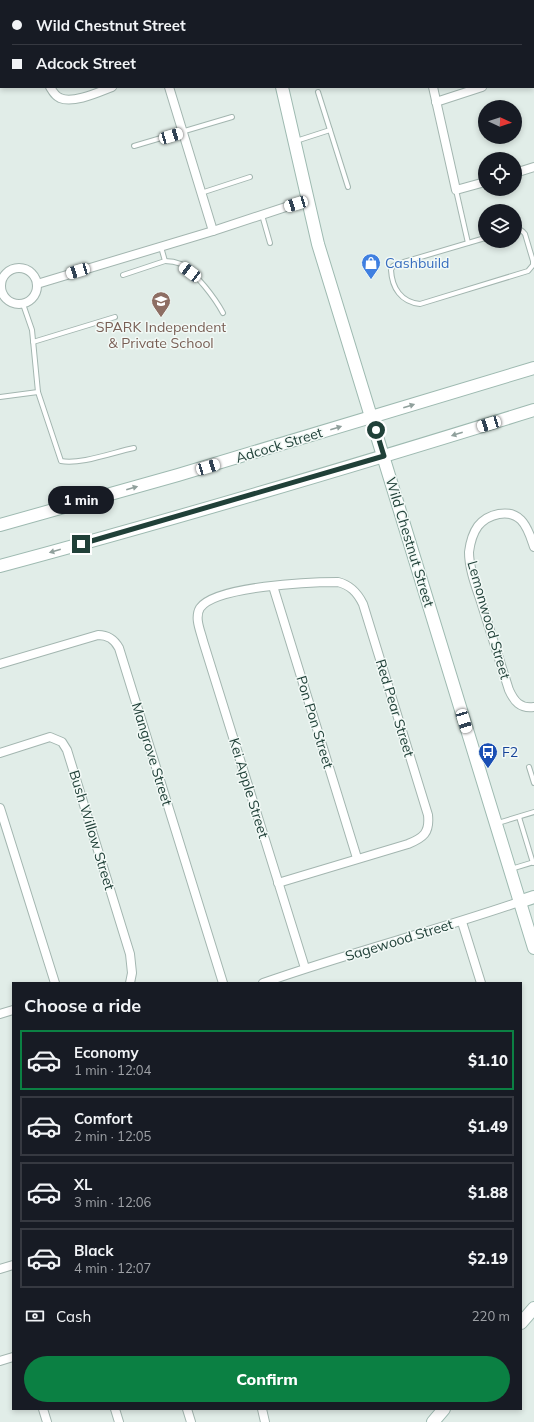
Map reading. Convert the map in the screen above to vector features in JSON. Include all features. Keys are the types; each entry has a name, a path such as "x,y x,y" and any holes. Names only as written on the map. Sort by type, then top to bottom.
{"main road":[{"name":"Wild Chestnut Street","path":"282,88 318,244 534,948"},
{"name":"Adcock Street","path":"0,525 170,478 534,368"},
{"path":"0,566 156,523 534,410"},
{"name":"Sagewood Street","path":"520,902 534,897"},
{"path":"522,1322 534,1308"},
{"path":"433,1422 443,1410"}],"street":[{"path":"51,88 58,97 67,100 90,95 109,88"},
{"path":"169,88 213,231"},
{"path":"433,88 456,190 478,184"},
{"path":"436,102 479,88"},
{"path":"522,171 534,167"},
{"path":"37,284 213,231 307,200"},
{"path":"18,268 24,268 34,275 37,284 36,292 33,298 23,304 17,304 6,300 0,286 6,272 18,268"},
{"name":"Lemonwood Street","path":"534,547 530,534 521,519 514,515 505,513 487,518 477,527 469,550 477,589 509,690 518,704 522,706 534,707"},
{"name":"Red Pear Street","path":"201,608 214,598 248,589 322,582 338,582 346,584 359,596 365,611 428,815 427,829 419,840 278,883"},
{"name":"Pon Pon Street","path":"273,586 357,858"},
{"name":"Kei Apple Street","path":"201,608 198,613 198,620 203,641 305,968"},
{"name":"Mangrove Street","path":"0,664 98,635 105,635 116,642 122,655 223,982"},
{"name":"Bush Willow Street","path":"0,753 50,738 62,742 67,750 130,954 132,973 130,982"},
{"path":"0,808 55,982"},
{"name":"Sagewood Street","path":"266,982 305,968 462,922 520,902"},
{"path":"462,922 481,982"},
{"path":"0,1014 12,1010"},
{"path":"0,1269 12,1265"},
{"path":"0,1361 12,1357"},
{"path":"43,1410 47,1422"},
{"path":"115,1410 119,1422"},
{"path":"187,1410 191,1422"},
{"path":"262,1410 265,1422"}],"lane":[{"path":"318,92 348,187"},
{"path":"134,146 232,117"},
{"path":"295,142 330,130"},
{"path":"201,192 250,177"},
{"path":"456,190 468,242"},
{"path":"262,214 270,243"},
{"path":"478,240 393,266 391,274 398,293 412,303 420,304 528,271 533,265 533,261 525,234 522,232"},
{"path":"161,246 166,261"},
{"path":"123,275 166,261 173,261 181,264 213,296 223,313"},
{"path":"23,304 32,330 38,392 56,451 61,461 68,463 85,460 134,448"},
{"path":"33,342 115,317"},
{"path":"0,397 38,392"},
{"path":"529,767 534,783"},
{"path":"496,824 534,812"},
{"path":"510,870 534,862 519,817"}],"place":[{"name":"Cashbuild","path":"371,280"},
{"name":"SPARK Independent & Private School","path":"161,318"},
{"name":"F2","path":"488,769"}],"route":[{"path":"81,544 384,456 376,430"}]}
